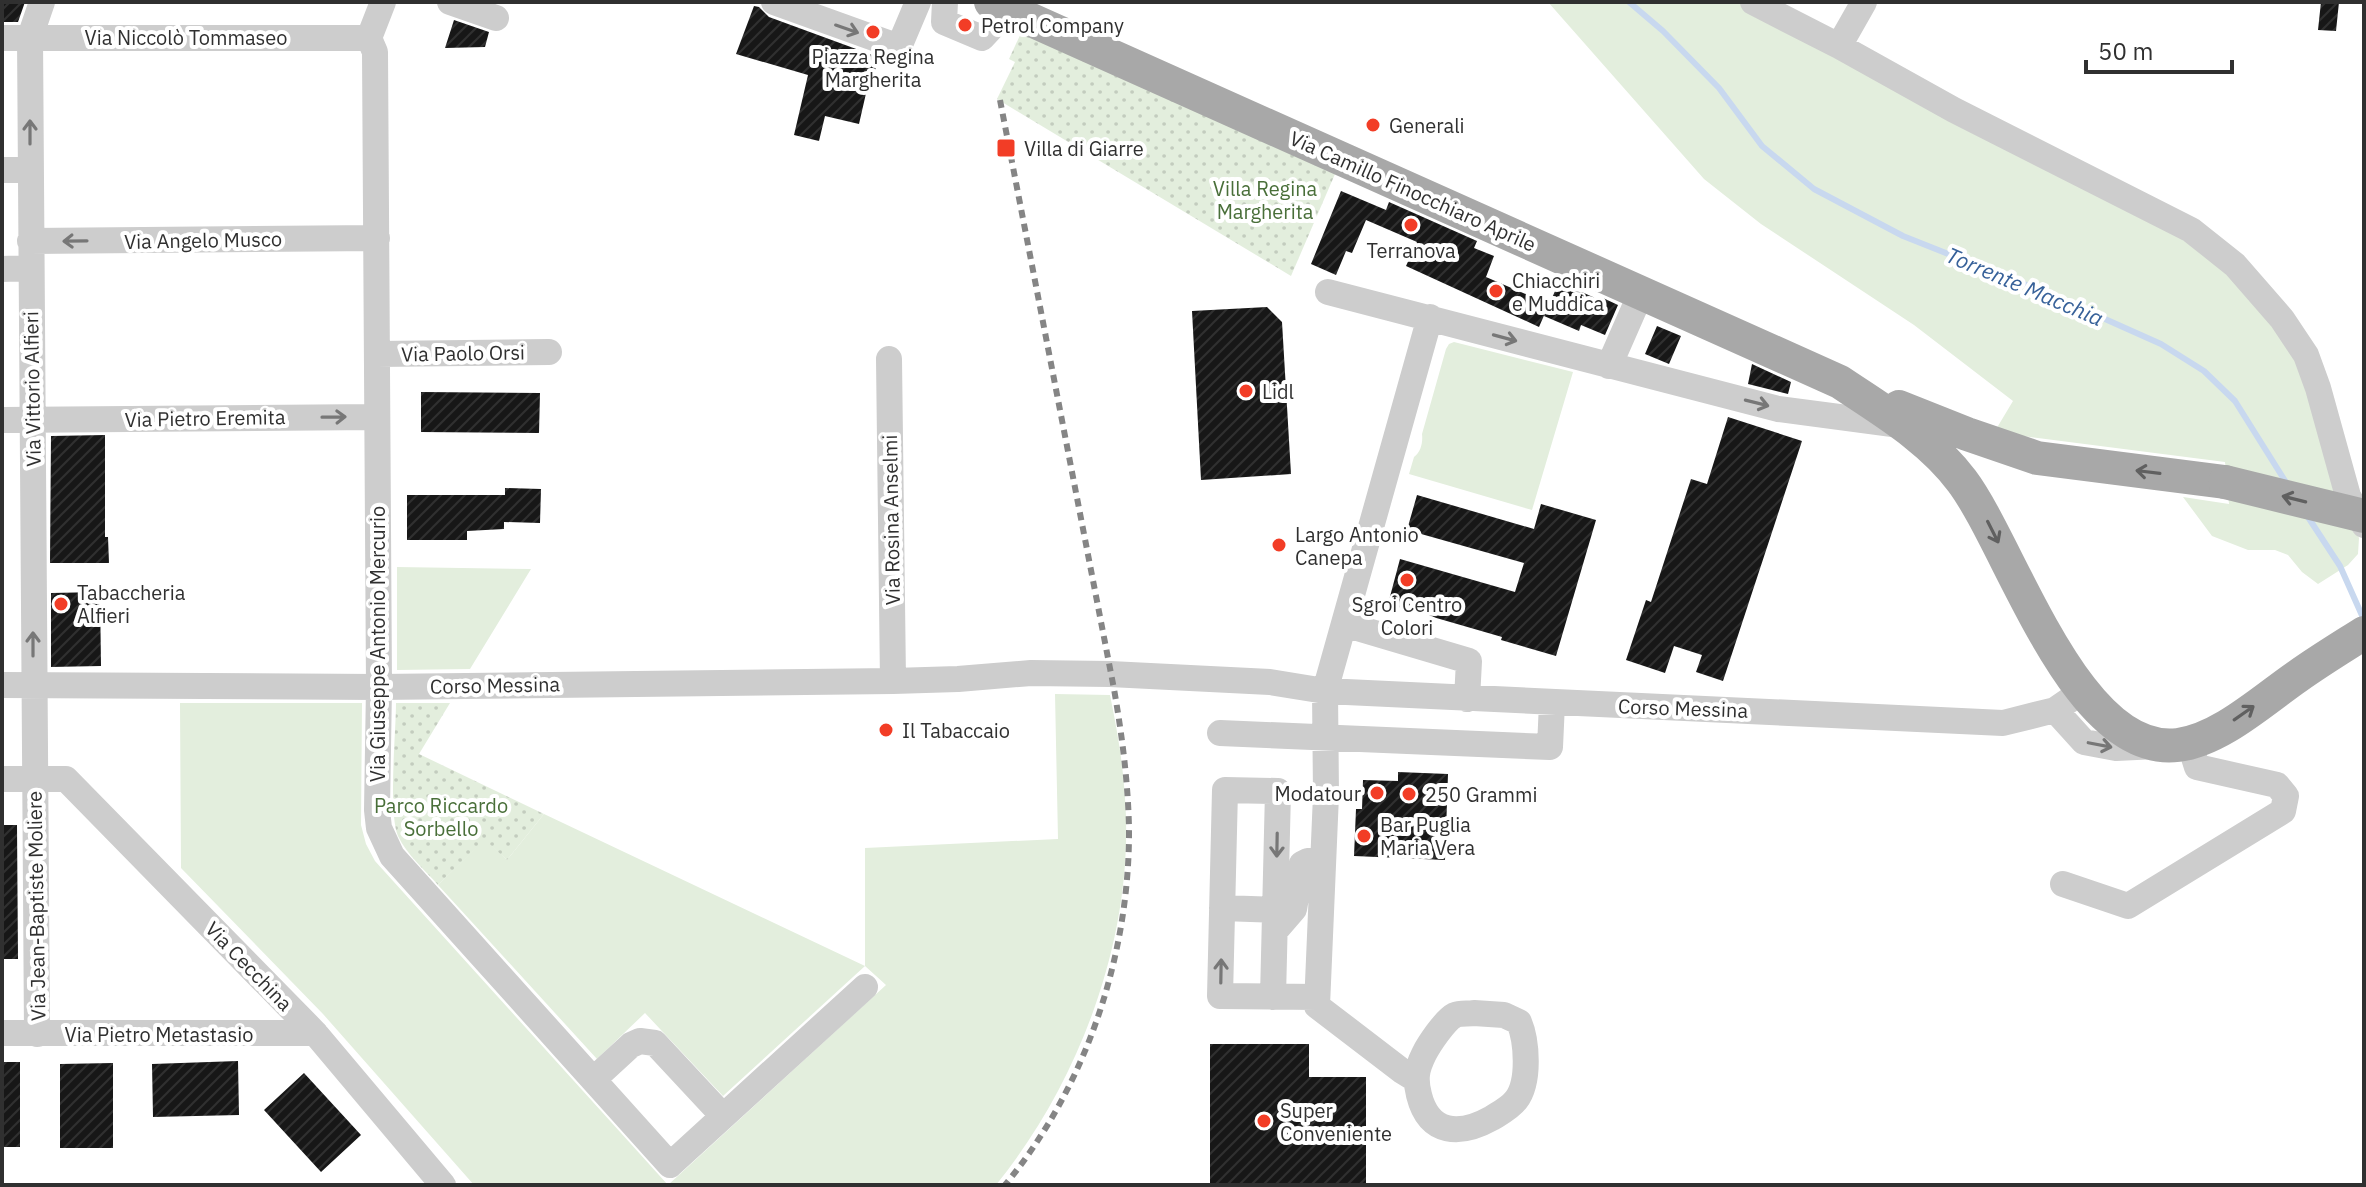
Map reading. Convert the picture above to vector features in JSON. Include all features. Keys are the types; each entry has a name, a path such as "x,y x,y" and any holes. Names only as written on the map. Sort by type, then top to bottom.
{"main road":[{"name":"Via Camillo Finocchiaro Aprile","path":"999,6 1840,382 1938,453 1961,479 1978,504 2042,630 2100,710 2130,736 2174,744"},
{"path":"1840,382 1967,434 2037,458"},
{"path":"1961,479 1960,464 1964,457 1979,452 2225,482 2364,516"},
{"path":"2174,744 2220,730 2364,633"}],"street":[{"name":"Via Vittorio Alfieri","path":"35,778 30,37 42,2"},
{"path":"369,38 383,2"},
{"path":"450,2 496,18"},
{"path":"787,5 899,47 918,2"},
{"path":"945,2 944,22 982,38 999,6"},
{"path":"1753,2 1954,110 2191,230 2235,265 2282,319 2306,355 2348,496 2364,525"},
{"path":"1839,46 1864,2"},
{"name":"Via Niccolò Tommaseo","path":"2,38 369,38"},
{"name":"Via Giuseppe Antonio Mercurio","path":"369,38 375,52 377,238 377,810 379,828 392,856 670,1165 865,987"},
{"path":"2,170 30,170"},
{"name":"Via Angelo Musco","path":"30,241 377,238"},
{"path":"2,269 30,268"},
{"path":"1328,292 1778,409 1903,425"},
{"path":"1609,366 1641,293"},
{"path":"1415,1079 1425,1053 1441,1029 1455,1016 1474,1013 1504,1015 1519,1022 1525,1037 1524,1084 1516,1099 1504,1111 1476,1127 1455,1130 1436,1124 1423,1111 1415,1079 1317,1006 1326,738 1318,690 1344,624 1430,317"},
{"name":"Via Paolo Orsi","path":"377,354 549,352"},
{"name":"Via Rosina Anselmi","path":"889,359 893,681"},
{"name":"Via Pietro Eremita","path":"2,420 377,417"},
{"path":"1344,624 1469,661 1467,699"},
{"name":"Corso Messina","path":"2,685 379,687 893,681 1031,673 1270,682 1318,690 1467,699 2003,723 2055,710"},
{"path":"2063,884 2128,906 2283,811 2286,796 2277,785 2197,767 2174,744 2116,748 2084,742 2055,710 2084,690"},
{"path":"1220,733 1550,747 1552,703"},
{"name":"Via Jean-Baptiste Moliere","path":"35,778 37,1034"},
{"name":"Via Cecchina","path":"2,779 66,779 315,1033 443,1185"},
{"path":"1273,997 1278,791 1225,790 1220,996 1273,997 1317,997"},
{"path":"1222,908 1275,920 1294,909 1302,864 1323,860"},
{"name":"Via Pietro Metastasio","path":"2,1033 315,1033"},
{"path":"594,1079 631,1045 640,1041 655,1043 723,1116"}],"green space":[{"path":"1548,2 1741,2 2207,249 2245,282 2305,368 2338,489 2359,538 2358,554 2348,565 2318,584 2302,572 2288,555 2275,550 2248,550 2212,536 2183,497 2229,504 2225,462 1995,431 2013,401 1914,325 1761,224 1704,179"},
{"name":"Villa Regina Margherita","path":"1022,31 1335,174 1291,276 997,99 1015,62 1009,59"},
{"path":"1454,342 1573,372 1532,510 1409,474 1421,447 1446,349"},
{"path":"397,567 531,569 470,669 397,670"},
{"path":"1055,694 1110,695 1123,772 1126,849 1121,901 1111,953 1077,1052 1026,1144 996,1185 668,1185 886,985 865,966 865,848 1058,839"},
{"path":"180,703 362,703 361,825 375,861 668,1185 474,1185 323,1014 181,868"},
{"name":"Parco Riccardo Sorbello","path":"396,703 450,703 419,754 544,814 507,860 485,840 438,885 406,850 398,836 393,809"},
{"path":"544,814 865,966 723,1096 645,1013 597,1059 438,885 485,839 507,860"}],"building":[{"path":"2,2 25,2 18,22 2,22"},
{"path":"2321,2 2339,2 2336,31 2318,30"},
{"path":"754,6 769,17 878,57 859,124 825,116 819,141 794,135 808,75 736,54"},
{"path":"454,20 489,32 485,47 445,48"},
{"path":"1341,191 1386,210 1389,202 1477,241 1474,248 1494,256 1486,277 1549,304 1539,327 1406,266 1417,242 1366,220 1352,253 1346,251 1336,275 1311,264"},
{"path":"1559,282 1618,305 1605,335 1581,325 1579,331 1544,316"},
{"path":"1267,307 1282,322 1291,474 1201,480 1192,311"},
{"path":"1657,326 1681,336 1669,364 1645,354"},
{"path":"1752,364 1791,382 1788,394 1748,384"},
{"path":"421,392 540,393 539,433 421,432"},
{"path":"1728,417 1802,441 1723,681 1696,672 1702,655 1674,646 1665,673 1626,660 1646,600 1651,602 1691,479 1707,484"},
{"path":"105,435 105,537 108,537 109,563 50,563 51,436"},
{"path":"505,488 541,489 540,523 504,522 504,529 467,531 467,540 407,540 407,495 505,495"},
{"path":"1417,495 1534,529 1541,504 1596,520 1556,656 1388,604 1400,559 1515,592 1524,563 1407,530"},
{"path":"100,592 101,666 51,667 51,593"},
{"path":"1398,772 1448,774 1445,860 1354,856 1356,809 1362,809 1363,780 1398,781"},
{"path":"2,825 17,825 18,959 2,959"},
{"path":"1210,1044 1309,1044 1309,1077 1366,1077 1366,1185 1210,1185"},
{"path":"238,1061 239,1115 153,1117 152,1064"},
{"path":"2,1062 20,1062 20,1147 2,1147"},
{"path":"113,1063 113,1148 60,1148 60,1064"},
{"path":"304,1073 361,1135 321,1172 264,1110"}],"waterway":[{"name":"Torrente Macchia","path":"1629,2 1663,31 1719,88 1762,146 1814,189 1903,236 2049,294 2161,344 2204,371 2235,401 2287,484"},
{"name":"Torrente Macchia","path":"2306,514 2340,566 2364,620"}],"railway":[{"path":"1000,100 1114,689 1124,758 1129,828 1121,924 1112,971 1098,1017 1059,1106 1034,1147 1005,1185"}],"place":[{"name":"Petrol Company","path":"965,25"},
{"name":"Piazza Regina Margherita","path":"873,32"},
{"name":"Generali","path":"1373,125"},
{"name":"Villa di Giarre","path":"1006,148"},
{"name":"Terranova","path":"1411,225"},
{"name":"Chiacchiri e Muddica","path":"1496,291"},
{"name":"Lidl","path":"1246,391"},
{"name":"Largo Antonio Canepa","path":"1279,545"},
{"name":"Sgroi Centro Colori","path":"1407,580"},
{"name":"Tabaccheria Alfieri","path":"61,604"},
{"name":"Il Tabaccaio","path":"886,730"},
{"name":"Modatour","path":"1377,793"},
{"name":"250 Grammi","path":"1409,794"},
{"name":"Bar Puglia Maria Vera","path":"1364,836"},
{"name":"Super Conveniente","path":"1264,1121"}]}
